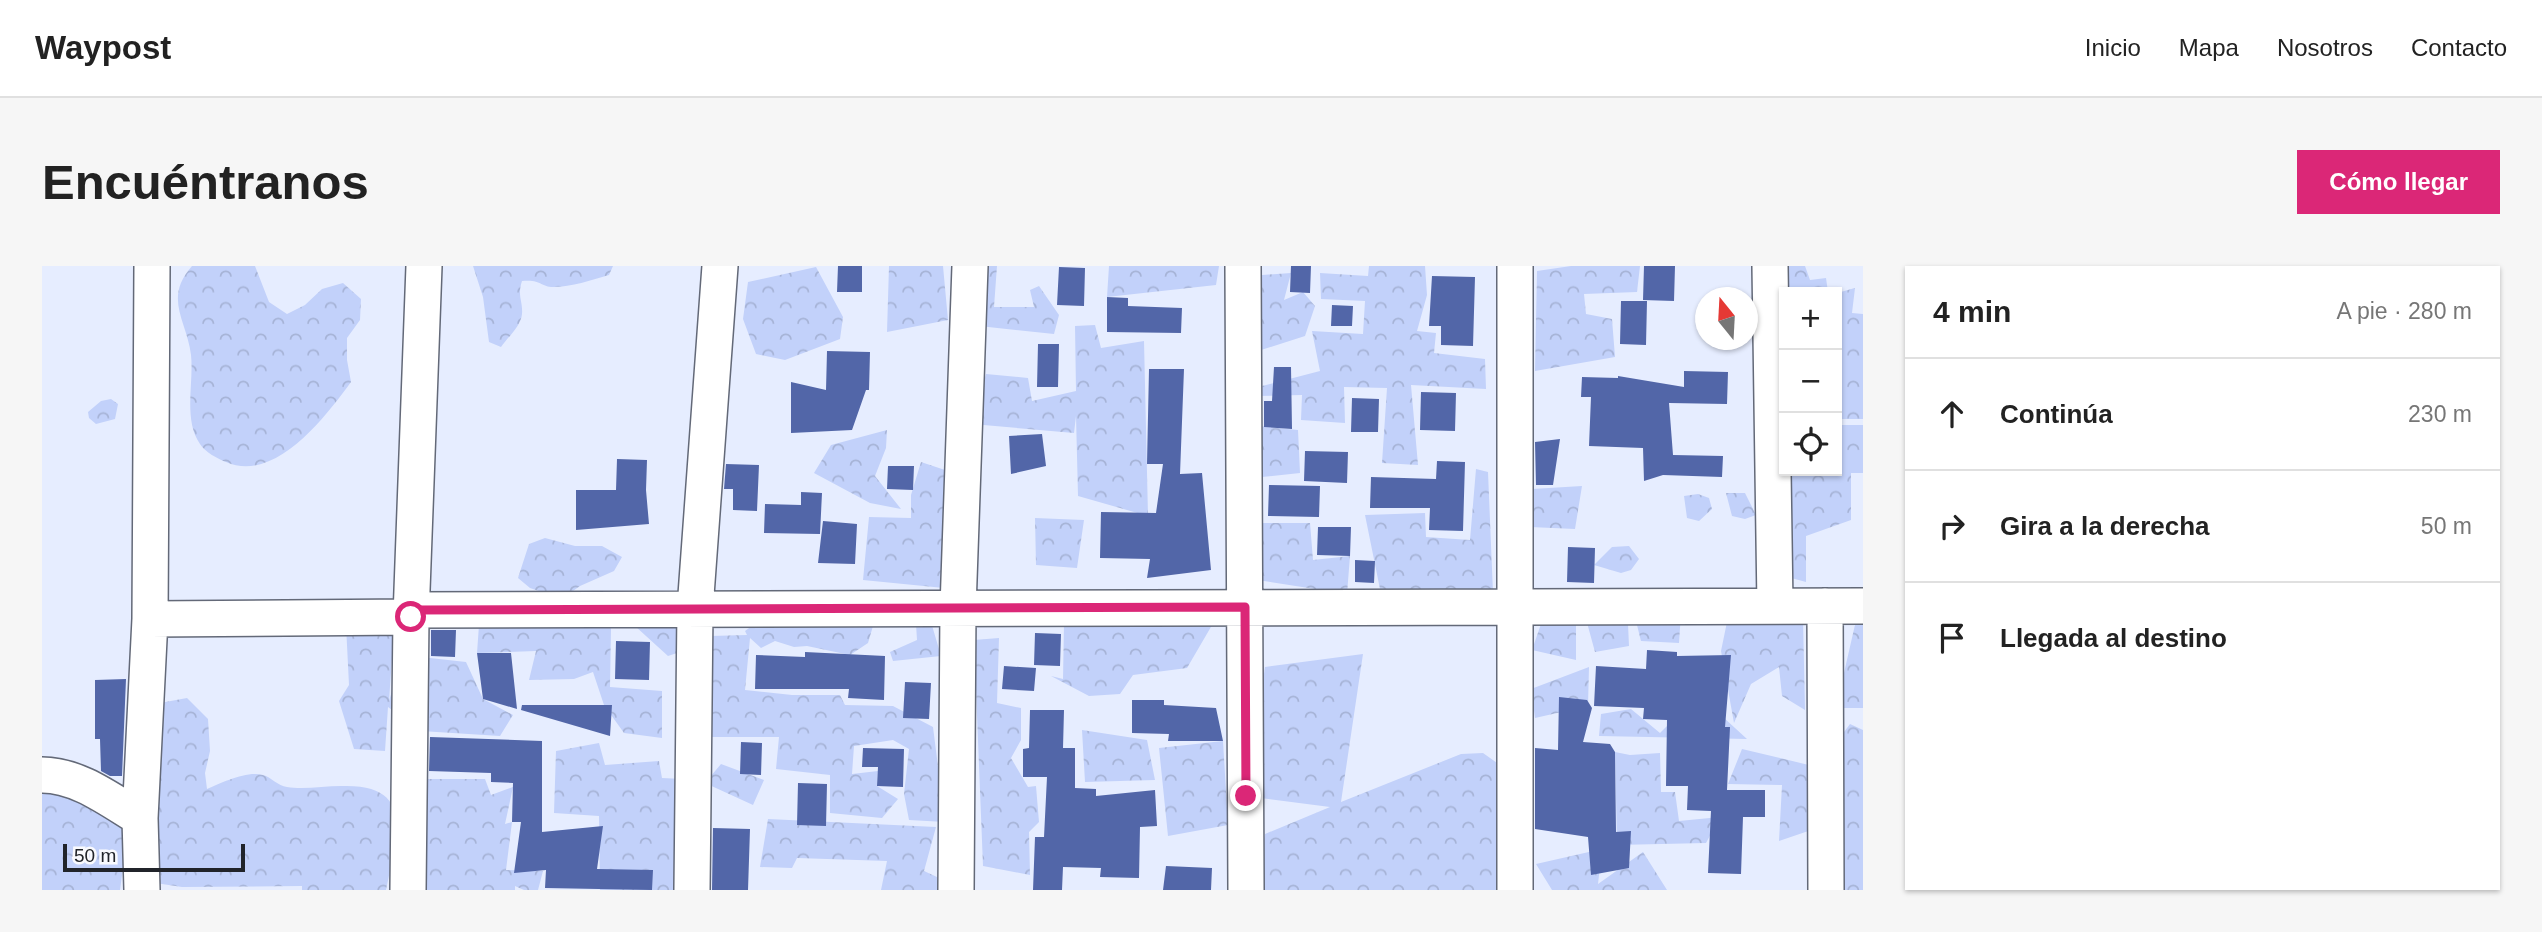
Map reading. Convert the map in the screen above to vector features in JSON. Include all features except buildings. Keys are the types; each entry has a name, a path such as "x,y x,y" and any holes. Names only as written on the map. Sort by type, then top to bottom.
{"street":[{"path":"142,890 141,818 150,619 152,266"},
{"path":"408,890 411,613 424,266"},
{"path":"692,890 695,609 720,266"},
{"path":"956,890 958,608 970,266"},
{"path":"1243,266 1246,890"},
{"path":"1515,266 1515,890"},
{"path":"1770,266 1775,606"},
{"path":"1825,606 1826,890"},
{"path":"150,619 695,609 1863,606"},
{"path":"42,775 60,775 78,782 141,818"}],"green space":[{"path":"192,266 255,266 269,302 287,314 305,305 322,289 343,283 361,299 360,320 347,338 351,382 328,412 298,443 263,464 244,466 223,461 205,450 195,434 190,413 191,355 178,299 183,278"},
{"path":"473,266 613,266 609,275 567,286 549,287 533,281 522,281 521,318 501,347 489,342 483,297"},
{"path":"889,266 943,266 948,320 887,332"},
{"path":"985,266 997,266 994,307 1034,307 1030,290 1039,286 1059,315 1054,334 979,326"},
{"path":"1109,266 1219,266 1216,285 1107,297"},
{"path":"1369,266 1425,266 1427,295 1417,331 1436,333 1434,353 1485,359 1486,389 1411,385 1418,465 1382,463 1387,388 1344,387 1345,423 1301,420 1302,395 1257,396 1258,387 1320,371 1312,331 1363,334 1365,301 1321,299 1320,273 1368,276"},
{"path":"1571,266 1640,266 1637,292 1584,294 1586,314 1612,319 1615,357 1535,371 1537,271"},
{"path":"1789,266 1805,266 1810,280 1826,278 1827,287 1789,287"},
{"path":"816,267 843,317 840,339 785,360 756,354 743,319 748,282"},
{"path":"1291,273 1284,300 1303,292 1315,306 1305,336 1258,351 1249,276"},
{"path":"1855,288 1852,313 1863,314 1863,419 1842,419 1842,292"},
{"path":"1095,325 1101,348 1144,341 1148,516 1078,496 1076,416 1074,433 972,424 986,374 1028,378 1032,401 1076,391 1075,326"},
{"path":"111,399 118,404 115,419 96,424 89,418 88,412 101,401"},
{"path":"1842,425 1863,425 1863,473 1851,473 1851,520 1806,536 1806,582 1784,576 1788,476 1842,476"},
{"path":"1259,426 1298,430 1300,473 1262,477"},
{"path":"887,430 886,448 875,476 901,509 870,503 814,473 831,445"},
{"path":"921,462 954,473 944,588 863,580 869,517 911,518 911,495"},
{"path":"1476,469 1488,472 1493,593 1381,594 1365,515 1425,513 1426,537 1470,540"},
{"path":"1582,486 1575,529 1530,527 1532,489"},
{"path":"1726,493 1745,493 1756,515 1745,519 1732,516"},
{"path":"1698,494 1709,498 1712,509 1699,521 1687,518 1684,496"},
{"path":"1035,518 1084,520 1077,568 1036,565"},
{"path":"1263,523 1310,523 1313,560 1350,556 1347,594 1245,578"},
{"path":"545,538 575,546 602,546 622,557 614,571 580,586 563,598 602,596 611,629 610,687 662,691 662,738 624,733 604,705 593,672 574,679 529,680 536,651 477,653 479,625 559,598 530,588 518,578 529,544"},
{"path":"1629,546 1639,559 1631,570 1621,573 1594,565 1612,547"},
{"path":"695,609 686,650 668,656 635,626"},
{"path":"1681,613 1679,643 1641,641 1635,617"},
{"path":"1857,616 1863,616 1863,708 1836,708"},
{"path":"1586,619 1628,624 1629,646 1595,652"},
{"path":"1803,619 1805,710 1782,696 1779,667 1751,684 1734,723 1721,651 1727,622"},
{"path":"760,620 873,626 868,643 850,655 807,646 794,647 775,641 761,648 750,638 745,690 792,695 840,695 845,705 893,706 933,727 945,822 909,820 904,794 909,749 893,740 854,746 852,774 878,771 877,786 898,799 882,818 830,813 830,775 776,769 779,737 708,737 710,636 747,635 745,631"},
{"path":"1215,620 1187,668 1133,675 1120,694 1089,696 1051,676 1063,679 1064,624"},
{"path":"1542,621 1576,623 1576,660 1532,650"},
{"path":"931,622 941,656 893,661 890,652 917,640 916,624"},
{"path":"346,625 394,630 389,701 403,655 466,662 483,699 513,715 500,736 421,731 388,707 385,751 354,749 339,701 349,685"},
{"path":"999,638 997,703 1021,708 1021,740 1011,758 1028,787 1036,786 1039,822 1029,832 1030,875 983,866 974,640"},
{"path":"1363,654 1341,802 1461,754 1483,753 1507,770 1507,890 1259,890 1257,881 1265,834 1330,807 1246,796 1265,667"},
{"path":"1589,667 1588,706 1535,718 1531,689"},
{"path":"187,698 208,719 210,751 205,773 207,789 234,778 257,774 287,787 341,786 365,788 382,794 392,804 396,818 394,852 386,890 302,890 302,886 182,887 142,881 124,861 120,890 42,890 42,791 66,776 117,811 160,703"},
{"path":"1631,709 1660,733 1676,717 1723,717 1747,739 1599,736 1601,714"},
{"path":"1850,724 1863,730 1863,890 1834,890 1832,748"},
{"path":"1082,730 1147,740 1155,780 1085,782"},
{"path":"1223,741 1228,825 1168,836 1159,748"},
{"path":"599,743 605,765 659,761 662,778 683,779 676,890 600,890 599,816 554,813 556,751"},
{"path":"1742,749 1813,766 1826,825 1779,841 1782,785 1728,784"},
{"path":"1615,752 1630,755 1660,753 1661,792 1675,792 1679,821 1720,817 1706,843 1617,845"},
{"path":"721,764 764,780 753,805 705,783"},
{"path":"415,779 485,779 491,795 513,787 505,824 512,822 506,870 543,871 538,890 524,890 515,886 515,890 419,890"},
{"path":"768,819 936,827 924,871 937,877 939,890 881,890 887,861 797,858 792,868 760,867"},
{"path":"1602,849 1598,884 1643,852 1667,890 1552,890 1536,864"}],"route":[{"path":"411,617 411,610 1245,607 1246,796"}]}
